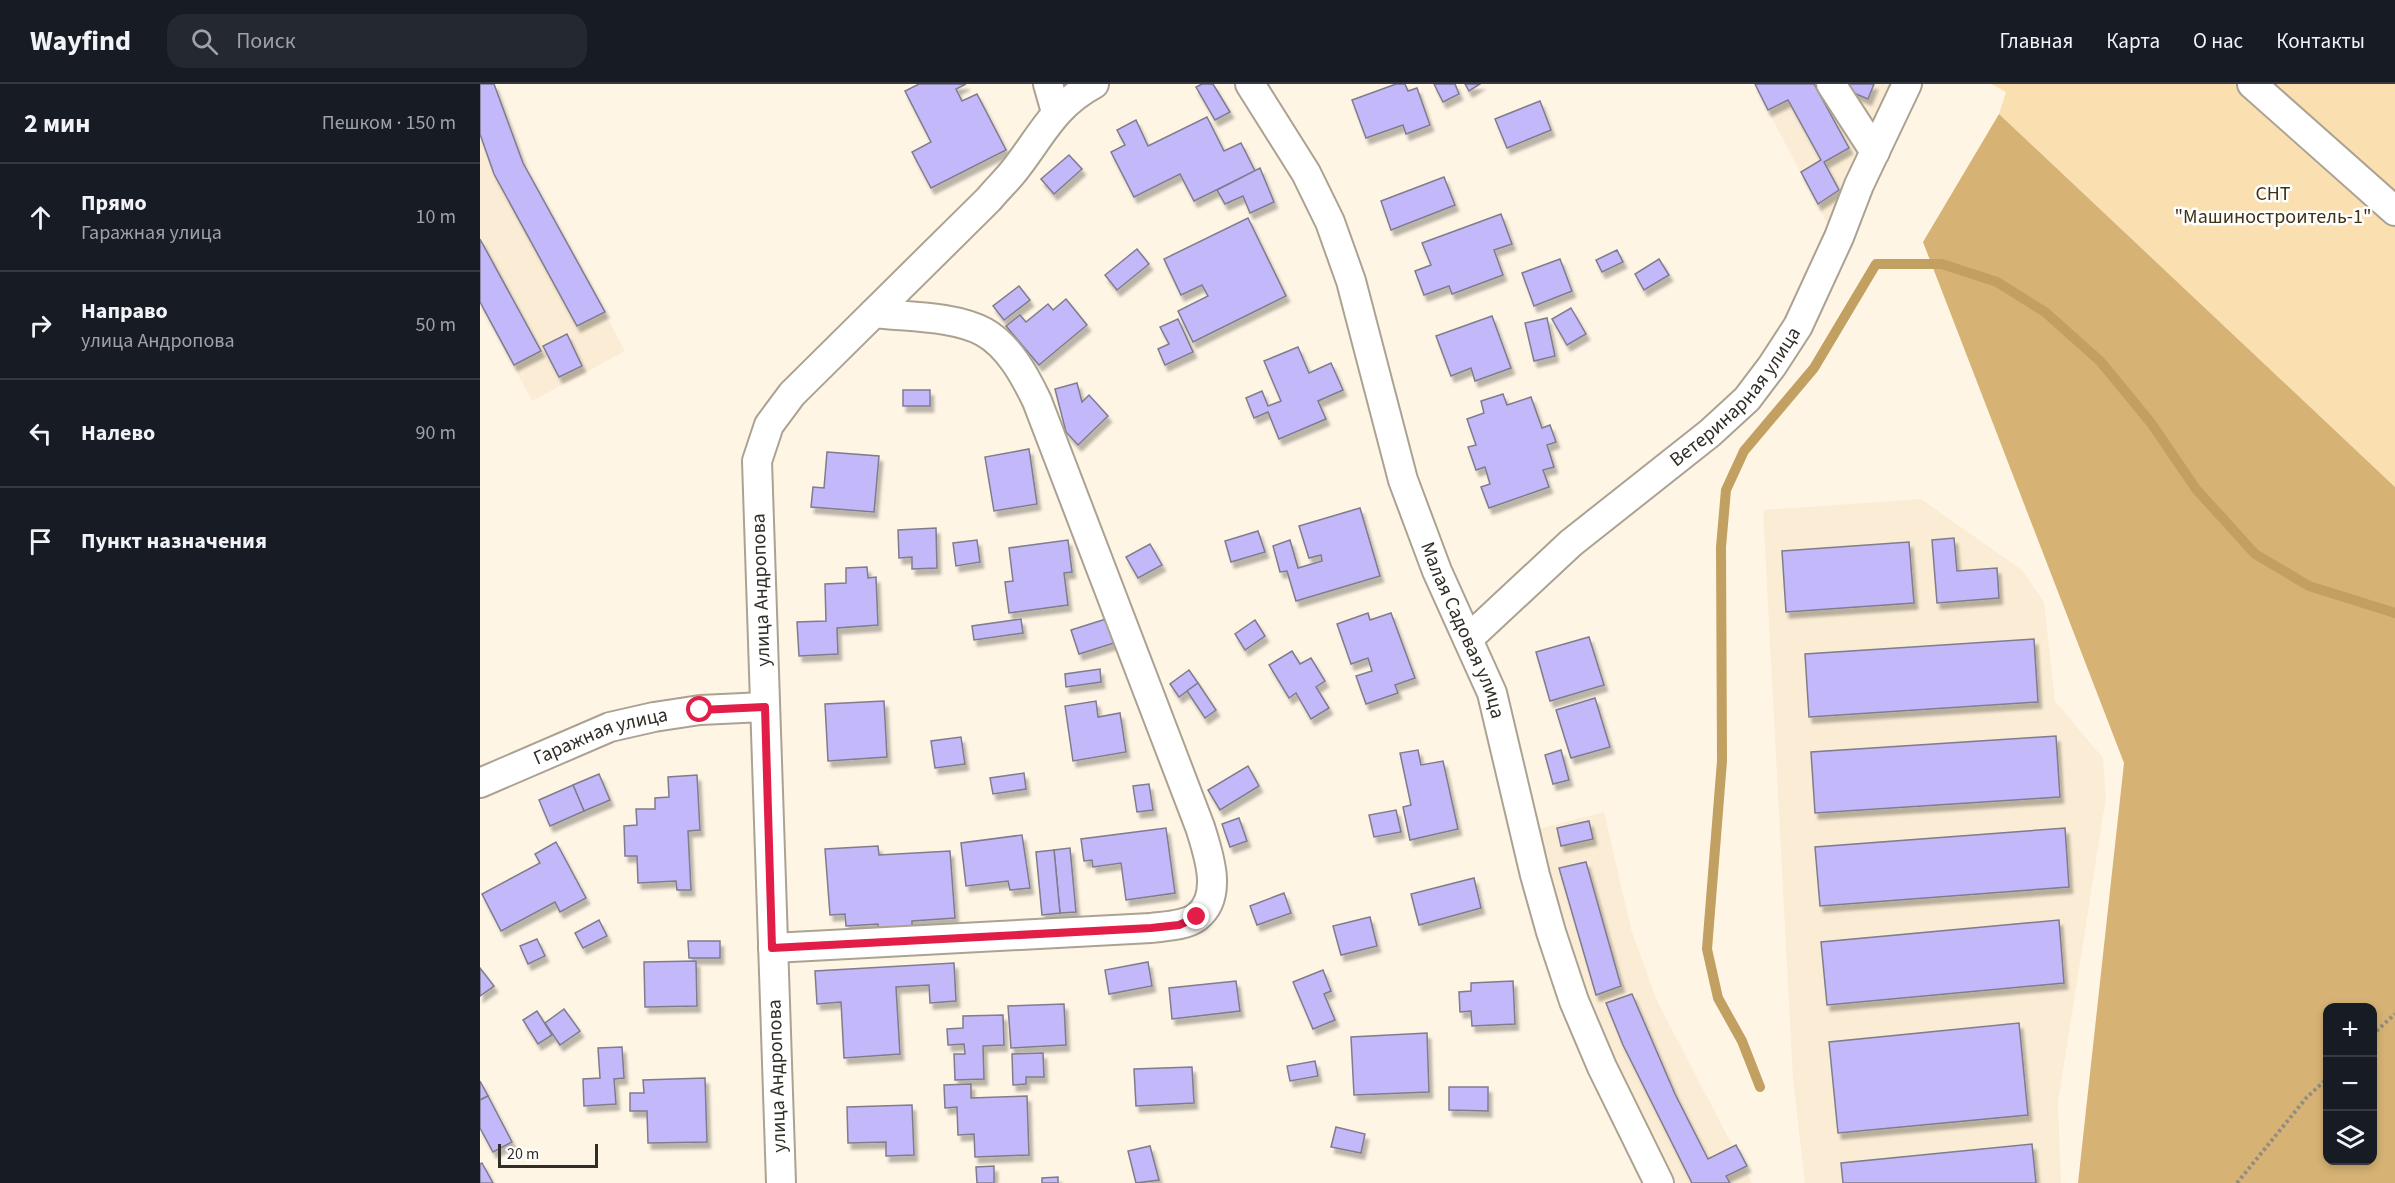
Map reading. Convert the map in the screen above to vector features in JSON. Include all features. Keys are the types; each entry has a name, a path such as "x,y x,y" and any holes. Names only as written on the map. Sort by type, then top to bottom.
{"street":[{"path":"1048,84 1056,112 1081,91 1094,84"},
{"name":"Малая Садовая улица","path":"1250,84 1306,174 1330,222 1350,281 1403,480 1434,562 1492,693 1535,875 1574,1001 1602,1067 1659,1183"},
{"path":"1831,84 1875,152"},
{"name":"Ветеринарная улица","path":"1468,639 1571,543 1710,433 1747,399 1798,326 1819,285 1858,185 1907,84"},
{"path":"2252,84 2395,211"},
{"name":"улица Андропова","path":"781,1183 757,460 769,425 792,394 989,199 1017,167 1056,112"},
{"path":"772,948 1179,925 1197,917 1209,900 1212,879 1200,827 1037,400 1024,373 1005,350 985,332 962,323 874,313"},
{"name":"Гаражная улица","path":"480,783 610,727 700,710 765,707"}],"path":[{"path":"2377,1031 2395,1014"},
{"path":"2237,1183 2307,1097 2323,1083"}],"shaded area":[{"path":"480,84 494,84 523,163 625,351 532,401 480,302"},
{"path":"1754,84 1901,84 1830,229"},
{"path":"1999,114 2395,487 2395,1183 2078,1183 2124,763 1923,242"},
{"path":"1921,499 2022,570 2044,602 2055,701 2103,758 2106,797 2058,1103 2061,1183 1805,1183 1793,1080 1763,510"},
{"path":"1604,812 1631,929 1657,1001 1752,1183 1676,1183 1610,1052 1576,971 1537,829"}],"green space":[{"name":"СНТ \"Машиностроитель-1\"","path":"1991,84 2395,84 2395,487 1999,114 2006,92"}],"building":[{"path":"480,84 494,84 523,163 605,312 577,326 494,174 480,134"},
{"path":"919,84 966,84 956,89 962,101 977,94 1006,150 931,188 912,152 931,142 905,91"},
{"path":"1202,84 1213,84 1230,112 1215,120 1196,87"},
{"path":"1396,84 1405,84 1408,91 1417,88 1430,125 1406,134 1403,125 1366,138 1352,100"},
{"path":"1434,84 1455,84 1459,94 1443,102"},
{"path":"1465,84 1480,84 1469,91"},
{"path":"1755,84 1814,84 1849,148 1824,162 1839,190 1818,204 1801,172 1821,160 1788,100 1768,110"},
{"path":"1846,84 1874,84 1868,99 1844,89"},
{"path":"1540,101 1551,130 1507,148 1495,119"},
{"path":"1207,117 1224,151 1241,143 1255,171 1194,201 1180,174 1134,197 1111,152 1125,145 1117,130 1136,120 1148,146"},
{"path":"1069,155 1082,169 1054,194 1041,179"},
{"path":"1260,168 1274,202 1250,213 1243,196 1225,204 1217,190"},
{"path":"1444,177 1455,205 1391,230 1381,201"},
{"path":"1501,214 1512,244 1494,250 1503,275 1452,294 1449,286 1424,295 1415,271 1431,265 1422,243"},
{"path":"1248,218 1286,296 1193,342 1178,311 1208,296 1202,285 1181,295 1164,259"},
{"path":"480,239 541,351 514,365 480,302"},
{"path":"1137,249 1149,264 1117,290 1105,275"},
{"path":"1617,250 1623,262 1602,272 1596,260"},
{"path":"1560,259 1572,291 1534,306 1522,273"},
{"path":"1659,259 1669,275 1644,290 1635,274"},
{"path":"1019,286 1030,300 1004,320 993,306"},
{"path":"1066,299 1087,325 1039,365 1006,326 1020,315 1026,322 1048,304 1053,310"},
{"path":"1571,308 1586,334 1567,345 1552,319"},
{"path":"1492,316 1511,368 1475,381 1471,368 1451,376 1436,336"},
{"path":"1547,318 1555,356 1534,361 1525,323"},
{"path":"1178,319 1193,352 1165,365 1158,349 1169,344 1160,327"},
{"path":"567,334 582,366 559,377 543,346"},
{"path":"1298,347 1309,373 1331,363 1343,390 1318,401 1326,419 1279,439 1268,412 1254,418 1246,398 1262,391 1268,406 1281,401 1264,361"},
{"path":"1077,383 1082,402 1089,395 1108,416 1078,445 1066,432 1055,389"},
{"path":"903,390 930,390 930,406 903,406"},
{"path":"1503,394 1507,405 1531,397 1542,428 1550,425 1556,442 1547,445 1554,467 1543,470 1549,487 1489,508 1481,487 1490,484 1485,467 1476,470 1468,447 1476,445 1467,419 1484,413 1481,401"},
{"path":"1029,449 1037,504 994,511 985,457"},
{"path":"827,452 879,456 874,512 811,507 813,487 824,488"},
{"path":"1360,508 1380,576 1296,601 1287,571 1280,572 1273,546 1290,540 1298,568 1322,561 1321,555 1309,558 1299,526"},
{"path":"936,528 937,568 912,569 912,557 899,558 898,530"},
{"path":"1258,531 1265,552 1231,562 1225,541"},
{"path":"1954,538 1957,571 1997,568 1999,598 1937,603 1932,540"},
{"path":"977,540 980,562 956,566 953,543"},
{"path":"1068,540 1072,572 1064,573 1068,605 1009,613 1005,582 1013,581 1009,548"},
{"path":"1909,542 1914,603 1786,612 1782,551"},
{"path":"1150,544 1162,565 1138,578 1126,557"},
{"path":"867,567 868,578 876,577 878,625 837,628 838,654 799,656 797,622 826,621 825,584 846,583 846,568"},
{"path":"1368,613 1370,620 1391,613 1415,678 1395,685 1398,693 1366,704 1356,676 1372,671 1368,658 1351,664 1337,624"},
{"path":"1021,619 1023,633 974,640 972,626"},
{"path":"1106,619 1114,643 1079,654 1071,630"},
{"path":"1255,620 1265,636 1245,650 1235,634"},
{"path":"1589,637 1604,685 1550,701 1536,652"},
{"path":"2034,639 2038,702 1809,717 1805,654"},
{"path":"1292,651 1300,664 1311,658 1325,681 1316,687 1329,708 1311,719 1296,693 1289,698 1269,665"},
{"path":"1100,669 1101,682 1066,687 1065,674"},
{"path":"1189,670 1198,683 1179,697 1170,684"},
{"path":"1198,683 1216,710 1205,718 1187,691"},
{"path":"1595,698 1610,747 1571,758 1556,710"},
{"path":"884,701 887,757 828,761 825,704"},
{"path":"1096,701 1098,717 1120,713 1126,752 1073,761 1065,706"},
{"path":"2056,736 2060,797 1815,813 1811,752"},
{"path":"961,737 965,764 935,768 931,741"},
{"path":"1418,750 1421,765 1443,761 1458,829 1410,840 1403,807 1411,805 1400,753"},
{"path":"1561,750 1569,780 1553,784 1545,755"},
{"path":"1248,766 1259,786 1220,810 1208,790"},
{"path":"1024,773 1026,789 993,794 990,778"},
{"path":"599,774 610,800 584,811 573,785"},
{"path":"697,775 700,830 688,831 691,890 677,890 676,881 638,883 637,856 625,856 624,826 637,825 636,809 655,809 655,798 669,797 668,777"},
{"path":"1149,784 1153,810 1137,812 1133,786"},
{"path":"573,785 584,811 550,826 539,800"},
{"path":"1396,810 1401,832 1374,837 1369,815"},
{"path":"1239,818 1247,841 1230,847 1222,824"},
{"path":"1589,821 1593,839 1561,846 1557,828"},
{"path":"1166,828 1175,893 1126,900 1121,863 1093,867 1092,860 1084,861 1081,839"},
{"path":"2065,828 2069,887 1820,906 1815,847"},
{"path":"1022,835 1030,888 1010,890 1008,881 966,886 961,843"},
{"path":"556,842 586,898 560,912 555,902 501,931 482,894 540,863 535,854"},
{"path":"878,846 879,855 950,851 955,918 912,921 912,931 879,934 878,924 846,926 845,914 830,915 825,849"},
{"path":"1070,848 1076,912 1060,913 1054,850"},
{"path":"1054,850 1060,913 1042,915 1036,852"},
{"path":"1586,862 1621,986 1596,995 1559,868"},
{"path":"1474,878 1481,908 1419,925 1411,894"},
{"path":"1284,893 1291,913 1257,925 1250,906"},
{"path":"1370,917 1377,946 1341,955 1333,926"},
{"path":"599,920 607,936 583,948 575,933"},
{"path":"2059,920 2064,983 1827,1005 1821,942"},
{"path":"537,939 545,956 528,964 520,946"},
{"path":"688,941 720,941 720,958 689,958"},
{"path":"696,961 697,1006 645,1007 644,962"},
{"path":"1148,962 1152,986 1109,994 1105,970"},
{"path":"954,963 956,1001 930,1003 929,985 896,987 900,1054 844,1058 841,1002 817,1004 815,971"},
{"path":"480,968 494,986 480,996"},
{"path":"1323,970 1331,991 1324,994 1335,1020 1313,1029 1293,982"},
{"path":"1236,981 1240,1011 1172,1019 1169,988"},
{"path":"1513,981 1515,1024 1472,1026 1471,1011 1460,1012 1459,992 1471,991 1471,983"},
{"path":"1632,994 1675,1094 1708,1159 1736,1145 1747,1166 1726,1176 1730,1183 1692,1183 1623,1045 1606,1003"},
{"path":"1064,1004 1066,1045 1011,1048 1008,1006"},
{"path":"564,1009 580,1031 560,1045 545,1023"},
{"path":"537,1011 552,1035 538,1044 523,1020"},
{"path":"1003,1015 1004,1045 983,1046 984,1079 955,1080 954,1054 965,1054 964,1044 948,1045 947,1029 963,1028 963,1016"},
{"path":"2019,1023 2028,1115 1838,1133 1829,1042"},
{"path":"1427,1033 1429,1092 1354,1095 1351,1037"},
{"path":"622,1047 624,1078 614,1079 616,1104 584,1106 583,1079 600,1078 598,1048"},
{"path":"1043,1053 1044,1077 1026,1077 1026,1084 1013,1085 1012,1054"},
{"path":"1315,1061 1318,1076 1290,1081 1287,1066"},
{"path":"1192,1067 1194,1103 1136,1106 1134,1069"},
{"path":"705,1078 707,1142 648,1143 647,1111 630,1111 630,1093 644,1093 643,1080"},
{"path":"480,1081 488,1096 480,1100"},
{"path":"971,1084 971,1098 1027,1096 1029,1155 975,1157 974,1134 958,1135 957,1107 945,1108 944,1085"},
{"path":"1449,1087 1488,1087 1488,1111 1449,1110"},
{"path":"488,1096 512,1142 493,1152 480,1128 480,1100"},
{"path":"912,1105 914,1155 886,1156 886,1142 848,1143 847,1107"},
{"path":"1336,1127 1365,1134 1361,1153 1331,1147"},
{"path":"2032,1144 2036,1183 1843,1183 1841,1163"},
{"path":"1150,1146 1159,1180 1136,1183 1128,1151"},
{"path":"482,1163 493,1183 480,1183 480,1164"},
{"path":"994,1166 994,1183 977,1183 976,1167"},
{"path":"1058,1177 1058,1183 1042,1183 1042,1178"}],"waterway":[{"path":"1760,1087 1742,1041 1718,998 1707,949 1722,761 1721,547 1726,490 1744,451 1814,368 1876,264 1942,264 1997,282 2045,312 2100,361 2151,423 2196,489 2255,554 2309,586 2395,613"}],"route":[{"path":"700,710 765,707 772,948 1151,928 1179,925 1197,917"}]}
